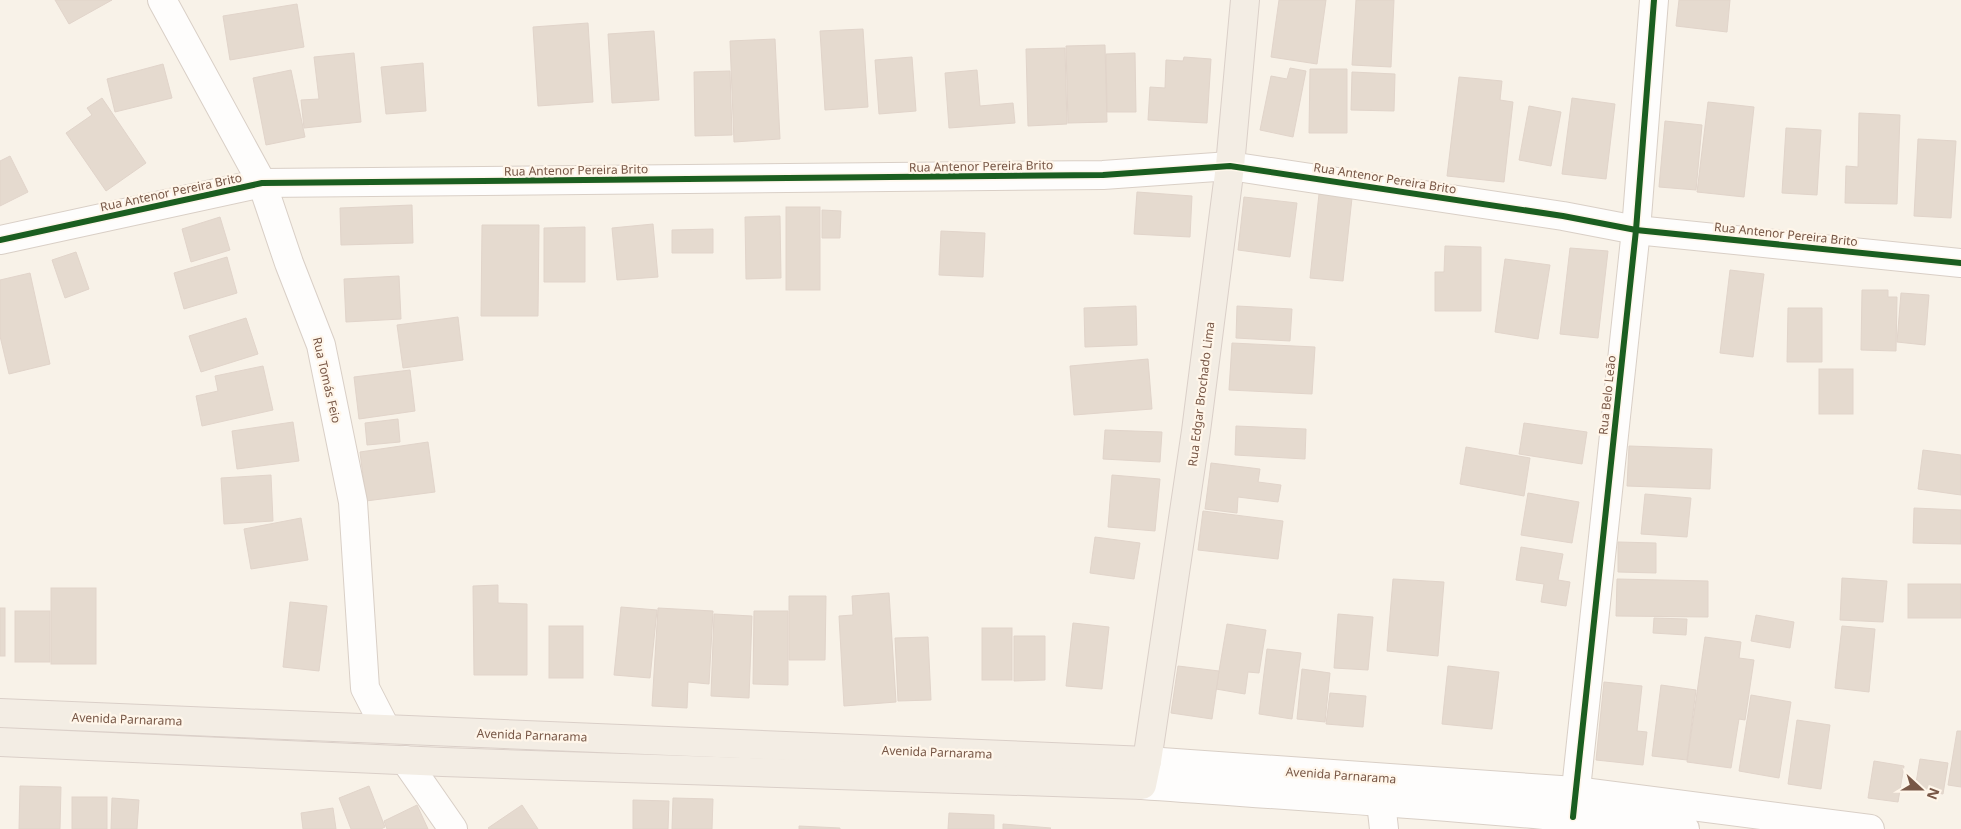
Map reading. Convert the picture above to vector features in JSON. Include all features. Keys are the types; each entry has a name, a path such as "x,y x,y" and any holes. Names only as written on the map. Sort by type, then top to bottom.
{"main road":[{"name":"Rua Edgar Brochado Lima","path":"1145,773 1196,432 1230,166 1245,0"},
{"name":"Avenida Parnarama","path":"0,713 386,729 1145,773"},
{"path":"439,732 443,762"},
{"name":"Avenida Parnarama","path":"0,742 443,762 1145,773"}],"street":[{"name":"Rua Tomás Feio","path":"162,0 262,183 321,345 354,502 365,688 386,729"},
{"name":"Rua Belo Leão","path":"1574,804 1636,230 1654,0"},
{"name":"Rua Antenor Pereira Brito","path":"0,240 262,183 1103,176 1230,166 1563,216 1636,230 1961,263"},
{"path":"405,760 453,829"},
{"name":"Avenida Parnarama","path":"1145,773 1574,804 1870,829"},
{"path":"1382,790 1384,829"},
{"name":"Avenida Parnarama","path":"1574,804 1685,829"}],"building":[{"path":"55,0 112,0 69,24"},
{"path":"1279,0 1326,0 1317,64 1271,57"},
{"path":"1356,0 1394,0 1391,67 1352,65"},
{"path":"1679,0 1730,0 1727,32 1676,26"},
{"path":"297,4 304,47 230,60 223,16"},
{"path":"588,23 593,102 538,106 533,27"},
{"path":"863,29 868,107 825,110 820,31"},
{"path":"654,31 659,100 612,103 608,34"},
{"path":"775,39 780,139 734,142 730,41"},
{"path":"1105,45 1107,122 1068,123 1066,46"},
{"path":"1065,48 1067,124 1028,126 1026,49"},
{"path":"354,53 361,122 304,128 301,100 319,99 314,57"},
{"path":"1135,53 1136,112 1107,112 1106,54"},
{"path":"912,57 916,111 879,114 875,60"},
{"path":"1184,57 1211,59 1207,123 1148,120 1150,87 1165,88 1166,60 1183,61"},
{"path":"423,63 426,111 386,114 381,67"},
{"path":"163,64 172,98 115,112 107,79"},
{"path":"1290,68 1306,71 1293,137 1260,130 1271,76 1287,79"},
{"path":"1310,69 1347,69 1347,133 1309,133"},
{"path":"291,70 305,137 266,145 253,78"},
{"path":"977,70 980,106 1013,103 1015,123 949,128 945,73"},
{"path":"730,71 732,135 695,136 694,72"},
{"path":"1352,72 1395,74 1394,111 1351,110"},
{"path":"1459,77 1502,81 1500,100 1513,102 1504,182 1447,176"},
{"path":"102,98 146,163 106,191 66,133 92,115 87,108"},
{"path":"1572,98 1615,104 1606,179 1562,174"},
{"path":"1708,102 1754,107 1744,197 1697,192"},
{"path":"1529,106 1561,112 1551,166 1519,160"},
{"path":"1859,113 1900,115 1897,204 1845,203 1846,166 1858,167"},
{"path":"1665,121 1702,125 1696,190 1659,187"},
{"path":"1786,128 1821,130 1817,195 1782,193"},
{"path":"1918,139 1956,141 1951,218 1914,216"},
{"path":"10,156 28,192 0,206 0,161"},
{"path":"1137,192 1192,196 1190,237 1134,234"},
{"path":"1319,194 1352,198 1343,281 1310,278"},
{"path":"1244,197 1297,203 1290,257 1238,250"},
{"path":"412,205 413,243 341,245 340,208"},
{"path":"786,207 820,207 820,290 786,290"},
{"path":"822,210 841,211 840,238 822,238"},
{"path":"780,216 781,278 746,279 745,217"},
{"path":"220,217 230,250 191,262 182,229"},
{"path":"653,224 658,277 617,280 612,228"},
{"path":"482,225 539,225 538,316 481,316"},
{"path":"585,227 585,282 544,282 544,228"},
{"path":"713,229 713,253 672,253 672,230"},
{"path":"941,231 985,233 983,277 939,275"},
{"path":"1445,246 1481,247 1481,311 1435,311 1435,272 1444,272"},
{"path":"1570,248 1608,251 1598,338 1560,334"},
{"path":"76,252 89,289 65,298 52,260"},
{"path":"227,257 237,293 184,309 174,273"},
{"path":"1505,259 1550,265 1538,339 1495,332"},
{"path":"1730,270 1764,274 1753,357 1720,353"},
{"path":"30,273 50,364 9,374 0,336 0,280"},
{"path":"399,276 401,319 346,322 344,279"},
{"path":"1862,290 1888,290 1888,297 1897,297 1896,351 1861,350"},
{"path":"1901,293 1929,295 1925,345 1897,342"},
{"path":"1136,306 1137,345 1085,347 1084,308"},
{"path":"1237,306 1292,309 1290,341 1236,338"},
{"path":"1788,308 1822,308 1822,362 1787,362"},
{"path":"458,317 463,360 403,368 397,325"},
{"path":"246,318 258,354 201,372 189,336"},
{"path":"1232,343 1315,347 1312,394 1229,390"},
{"path":"1148,359 1152,409 1074,415 1070,366"},
{"path":"263,366 273,410 202,426 196,396 218,391 215,376"},
{"path":"1819,369 1853,369 1853,414 1819,414"},
{"path":"410,370 415,411 359,419 354,377"},
{"path":"398,419 400,442 367,445 365,423"},
{"path":"293,422 299,461 237,469 232,431"},
{"path":"1524,423 1587,432 1582,464 1519,454"},
{"path":"1236,426 1306,429 1305,459 1235,455"},
{"path":"1105,430 1162,432 1160,462 1103,459"},
{"path":"428,442 435,492 366,501 360,452"},
{"path":"1629,446 1712,449 1710,489 1627,486"},
{"path":"1466,447 1530,458 1524,496 1460,484"},
{"path":"1923,450 1961,455 1961,495 1918,489"},
{"path":"1211,463 1260,469 1258,482 1281,485 1278,502 1238,497 1237,513 1205,509"},
{"path":"271,475 273,521 224,524 221,478"},
{"path":"1112,475 1160,479 1155,531 1108,527"},
{"path":"1528,493 1579,502 1572,543 1521,535"},
{"path":"1645,494 1691,498 1687,537 1641,534"},
{"path":"1914,508 1961,510 1961,544 1913,543"},
{"path":"1203,511 1283,521 1278,559 1198,550"},
{"path":"301,518 308,560 251,569 244,529"},
{"path":"1095,537 1140,543 1134,579 1090,573"},
{"path":"1618,542 1656,543 1656,573 1618,572"},
{"path":"1521,547 1563,554 1558,580 1570,582 1566,606 1541,602 1544,584 1516,580"},
{"path":"1842,578 1887,581 1883,622 1840,620"},
{"path":"1393,579 1444,582 1438,656 1387,651"},
{"path":"1617,579 1708,581 1708,617 1616,616"},
{"path":"1908,584 1961,584 1961,618 1908,618"},
{"path":"498,585 498,603 527,604 527,675 474,675 473,586"},
{"path":"51,588 96,588 96,664 51,664"},
{"path":"889,593 896,702 844,706 839,616 853,615 852,596"},
{"path":"789,596 826,596 825,660 789,660"},
{"path":"290,602 327,606 319,671 283,667"},
{"path":"621,607 657,610 650,678 614,675"},
{"path":"0,608 5,608 5,656 0,656"},
{"path":"658,608 713,611 709,684 688,682 687,708 652,706"},
{"path":"15,611 50,611 50,662 15,662"},
{"path":"754,611 788,611 788,685 753,684"},
{"path":"714,614 752,616 749,698 711,696"},
{"path":"1338,614 1373,617 1368,670 1334,668"},
{"path":"1756,615 1794,622 1790,648 1751,641"},
{"path":"1654,618 1687,619 1686,635 1653,633"},
{"path":"1073,623 1109,627 1102,689 1066,686"},
{"path":"1227,624 1266,630 1259,673 1248,672 1245,694 1216,689"},
{"path":"549,626 583,626 583,678 549,678"},
{"path":"1842,626 1875,629 1869,692 1835,688"},
{"path":"982,628 1012,628 1012,680 982,680"},
{"path":"1014,636 1045,636 1045,680 1014,681"},
{"path":"928,637 931,700 898,701 895,638"},
{"path":"1705,637 1741,642 1739,658 1754,660 1745,720 1739,719 1731,768 1687,762"},
{"path":"1267,649 1301,653 1292,719 1259,714"},
{"path":"1178,666 1219,671 1212,719 1171,713"},
{"path":"1448,666 1499,672 1492,729 1442,724"},
{"path":"1302,669 1330,673 1325,722 1297,719"},
{"path":"1604,682 1642,686 1637,731 1647,732 1643,765 1596,760"},
{"path":"1661,685 1696,690 1687,760 1652,756"},
{"path":"1330,693 1366,696 1363,727 1326,724"},
{"path":"1751,695 1791,702 1779,778 1739,771"},
{"path":"1797,720 1830,725 1821,789 1788,784"},
{"path":"1957,731 1961,731 1961,787 1948,785"},
{"path":"1920,759 1948,763 1943,794 1915,789"},
{"path":"1874,761 1904,766 1898,802 1868,798"},
{"path":"20,786 61,787 60,829 19,829"},
{"path":"369,786 385,827 381,829 351,829 339,798"},
{"path":"72,797 107,797 107,829 72,829"},
{"path":"112,798 139,800 137,829 111,829"},
{"path":"673,798 713,799 712,829 672,829"},
{"path":"633,800 669,801 668,829 633,829"},
{"path":"417,805 428,829 387,829 384,821"},
{"path":"522,805 538,829 488,828"},
{"path":"333,808 336,829 303,829 301,813"},
{"path":"949,813 994,815 994,829 948,829"},
{"path":"1003,824 1051,828 1003,829"},
{"path":"799,826 840,828 840,829 799,829"}],"cycle path":[{"path":"1573,817 1636,230 1654,0"},
{"path":"0,240 262,183 1103,175 1230,166 1563,216 1636,230 1961,263"}]}
